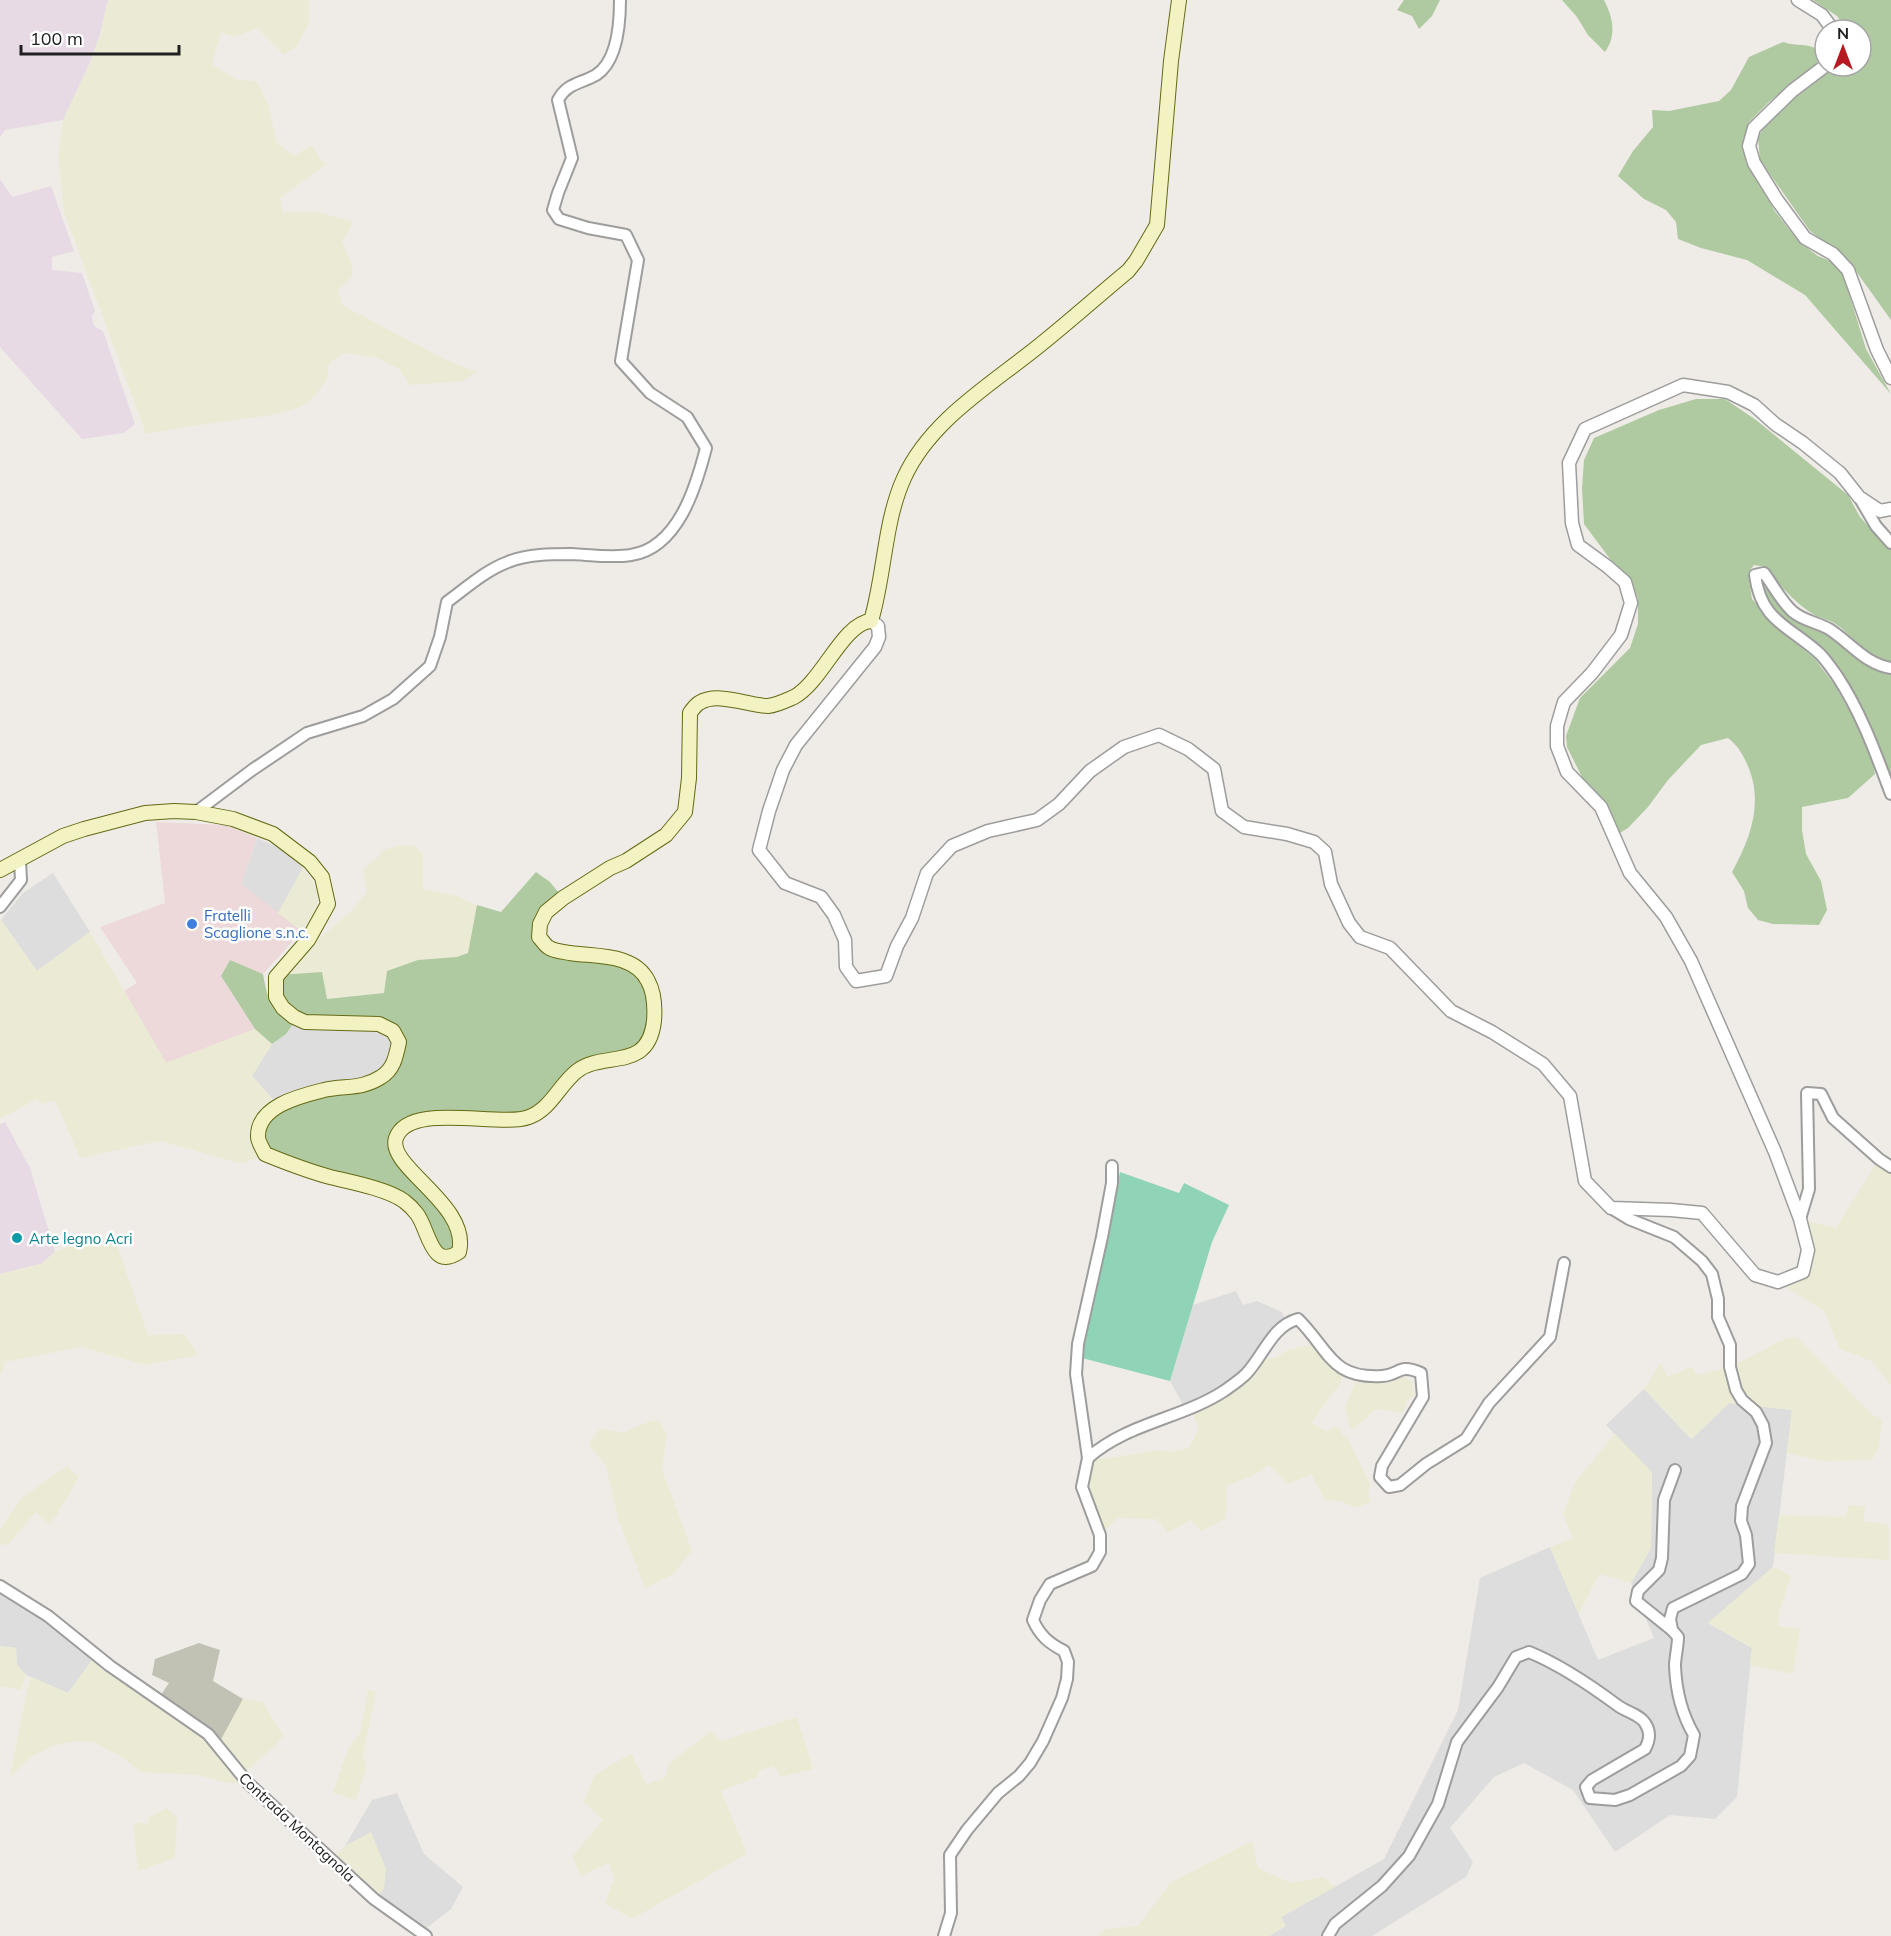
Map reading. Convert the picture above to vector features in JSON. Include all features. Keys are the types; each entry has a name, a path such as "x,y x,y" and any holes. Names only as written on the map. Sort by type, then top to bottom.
{"main road":[{"path":"0,870 63,837 91,827 145,813 174,811 196,812 233,819 273,834 310,862 322,878 328,904 308,940 276,977 276,997 283,1008 304,1022 379,1024 393,1031 399,1042 395,1062 382,1077 358,1088 325,1090 278,1105 261,1122 258,1139 265,1154 300,1168 368,1186 403,1200 418,1215 435,1253 443,1257 452,1257 459,1252 461,1243 458,1233 439,1198 404,1164 396,1152 394,1140 399,1131 409,1124 424,1119 441,1117 502,1120 527,1118 543,1111 563,1083 580,1068 633,1055 645,1046 652,1033 654,1015 653,996 648,980 626,961 548,948 539,937 540,924 546,912 563,898 666,835 685,812 690,713 700,702 722,698 767,706 782,703 800,693 815,679 853,628 863,621 871,621 894,509 903,480 914,458 931,436 966,404 1042,344 1128,271 1136,261 1157,225 1171,61 1179,0"}],"street":[{"path":"196,812 307,733 363,716 393,699 430,666 440,637 447,602 508,561 549,554 632,555 654,546 676,525 696,485 705,448 687,417 650,393 621,361 638,260 626,235 588,228 559,219 553,210 572,158 558,100 564,89 599,73 613,55 620,0"},
{"path":"1798,0 1824,18"},
{"path":"1813,75 1792,91 1754,128 1749,146 1754,163 1805,238 1833,254 1848,270 1877,350 1891,378"},
{"path":"1611,1208 1702,1213 1755,1275 1778,1282 1803,1272 1808,1250 1800,1219 1775,1152 1691,962 1666,917 1630,873 1601,807 1567,772 1557,746 1557,726 1564,702 1592,673 1621,635 1631,603 1625,582 1578,545 1572,523 1569,463 1585,429 1683,385 1728,392 1754,405 1775,424 1803,442 1840,473 1859,497 1876,526 1891,543"},
{"path":"1859,497 1880,511 1891,509"},
{"path":"1891,668 1865,659 1845,640 1826,627 1805,620 1790,609 1764,573 1755,575 1758,596 1776,621 1821,655 1838,678 1879,760 1891,794"},
{"path":"871,621 878,626 879,637 874,647 796,745 783,770 759,850 785,883 821,897 834,915 845,940 846,967 856,981 886,976 897,946 912,918 927,873 952,846 988,831 1037,820 1059,804 1090,771 1124,747 1159,735 1188,748 1214,769 1222,811 1244,827 1287,834 1314,842 1325,852 1331,884 1349,923 1360,937 1390,948 1451,1011 1492,1032 1543,1064 1570,1096 1585,1181 1611,1208 1629,1219 1674,1237 1712,1274 1718,1299 1718,1317 1730,1345 1730,1367 1736,1390 1742,1400 1756,1412 1763,1425 1766,1443 1742,1506 1741,1521 1746,1535 1749,1564 1742,1575 1673,1608 1670,1619 1672,1630"},
{"path":"0,908 21,880 20,861"},
{"path":"1800,1219 1809,1189 1808,1093 1821,1094 1833,1118 1891,1167"},
{"path":"944,1936 951,1912 950,1855 967,1830 998,1793 1019,1776 1030,1763 1062,1698 1067,1679 1068,1662 1064,1651 1050,1644 1039,1633 1033,1620 1040,1600 1050,1584 1092,1566 1100,1552 1100,1535 1082,1487 1088,1458 1076,1374 1078,1344 1102,1237 1112,1183 1112,1166"},
{"path":"1088,1458 1103,1444 1147,1423 1186,1410 1223,1392 1245,1375 1278,1330 1287,1322 1298,1319 1312,1332 1335,1365 1344,1371 1364,1376 1384,1376 1409,1368 1421,1373 1423,1397 1382,1466 1380,1477 1389,1487 1400,1485 1426,1464 1466,1439 1489,1403 1550,1337 1564,1263"},
{"path":"1328,1936 1335,1924 1382,1886 1409,1856 1438,1804 1457,1742 1498,1687 1516,1657 1529,1652 1547,1659 1644,1721 1649,1731 1649,1741 1645,1749 1592,1780 1586,1787 1590,1798 1615,1800 1630,1796 1681,1766 1690,1756 1694,1735 1684,1719 1681,1708 1675,1665 1678,1637 1636,1601 1638,1591 1659,1570 1662,1558 1664,1500 1675,1470"},
{"name":"Contrada Montagnola","path":"0,1586 48,1616 110,1666 208,1734 248,1783 374,1899 426,1936"}],"shaded area":[{"path":"0,0 108,0 100,35 89,65 63,120 5,130 0,137"},
{"path":"0,179 12,197 51,186 74,251 52,257 52,270 82,273 95,311 92,316 94,326 103,331 135,424 124,433 82,439 0,347"},
{"path":"156,822 226,825 257,838 241,884 302,931 263,974 230,960 221,976 255,1029 166,1063 124,991 137,983 100,927 165,903"},
{"path":"257,838 289,852 303,868 278,913 241,884"},
{"path":"53,873 90,932 37,971 1,920 23,893"},
{"path":"294,1017 364,1023 399,1042 382,1077 278,1105 252,1076 272,1044 286,1034 293,1024"},
{"path":"5,1122 30,1168 55,1252 41,1264 0,1274 0,1124"},
{"path":"1236,1291 1243,1305 1257,1301 1282,1312 1286,1322 1245,1375 1186,1410 1170,1381 1193,1305"},
{"path":"1644,1389 1691,1439 1729,1403 1792,1410 1773,1567 1708,1623 1752,1648 1737,1797 1715,1819 1670,1815 1615,1852 1573,1790 1524,1763 1494,1777 1450,1828 1473,1862 1466,1877 1372,1936 1269,1936 1286,1926 1281,1917 1384,1859 1458,1710 1480,1578 1550,1547 1598,1660 1654,1638 1631,1583 1651,1548 1652,1473 1606,1425"},
{"path":"0,1586 96,1655 68,1693 26,1675 17,1665 16,1648 0,1646"},
{"path":"199,1643 220,1650 213,1681 243,1699 218,1746 158,1699 169,1683 152,1675 155,1659"},
{"path":"397,1793 424,1854 463,1887 451,1909 420,1933 374,1899 370,1833 345,1846 372,1800"}],"green space":[{"path":"108,0 309,0 309,23 296,47 284,55 257,28 234,37 221,32 212,64 237,80 256,81 268,105 277,143 294,156 311,145 325,165 280,198 283,212 317,212 353,222 342,241 352,266 352,277 338,290 342,305 442,358 477,372 463,381 410,385 399,369 375,357 343,353 329,364 328,376 316,395 301,407 272,415 146,434 64,212 58,158 63,120 89,65 100,35"},
{"path":"1404,0 1440,0 1432,16 1419,29 1412,16 1397,10"},
{"path":"1562,0 1604,0 1610,13 1612,26 1611,40 1605,52 1588,35 1577,17"},
{"path":"1813,0 1891,0 1891,320 1848,260 1810,231 1760,160 1758,138 1768,119 1821,78 1873,78 1873,18 1838,18"},
{"path":"1783,42 1813,48 1813,67 1769,102 1749,122 1743,141 1746,163 1759,180 1774,210 1799,242 1818,256 1835,263 1843,274 1866,349 1891,394 1805,295 1747,260 1701,248 1678,239 1676,222 1666,210 1644,199 1618,176 1633,151 1653,127 1652,110 1669,111 1719,101 1731,90 1749,57"},
{"path":"1696,399 1725,399 1756,420 1848,495 1860,517 1891,550 1891,663 1874,658 1841,628 1799,604 1766,567 1754,565 1748,573 1752,599 1782,631 1815,659 1836,687 1870,748 1875,774 1848,798 1802,807 1802,830 1806,854 1821,881 1827,910 1819,925 1773,924 1758,920 1748,908 1744,891 1732,872 1750,833 1755,805 1754,792 1752,778 1745,760 1728,738 1701,745 1668,780 1648,807 1628,828 1618,834 1610,809 1599,801 1587,787 1567,747 1566,736 1580,698 1630,648 1638,624 1638,599 1633,585 1616,567 1584,524 1582,488 1584,460 1594,438 1659,410"},
{"path":"1769,587 1824,630 1842,641 1861,661 1880,670 1891,672 1891,782 1860,709 1836,664 1825,652 1780,621 1771,611 1765,600 1763,588"},
{"path":"400,845 415,846 423,855 423,889 457,896 477,905 469,953 457,957 418,960 384,993 326,999 278,975 308,940 324,935 351,911 367,892 363,869 383,850"},
{"path":"303,868 317,890 318,904 312,918 302,931 278,913"},
{"path":"536,872 550,882 563,898 540,924 548,948 626,961 653,996 645,1046 595,1063 543,1111 424,1120 394,1140 439,1198 461,1243 443,1257 403,1200 265,1154 261,1122 278,1105 358,1088 395,1062 393,1031 327,1024 283,1008 278,975 322,972 327,999 384,993 387,971 418,960 457,957 468,953 477,905 501,912"},
{"path":"0,919 37,971 90,932 166,1063 255,1029 272,1044 252,1076 278,1105 265,1154 243,1164 160,1141 80,1158 55,1100 42,1104 37,1099 0,1119"},
{"path":"230,960 263,974 271,1004 279,1014 293,1024 286,1034 272,1044 255,1029 221,976"},
{"path":"1879,1159 1891,1167 1891,1385 1871,1361 1840,1349 1824,1311 1778,1282 1803,1272 1808,1250 1800,1219 1836,1228"},
{"path":"1120,1172 1179,1193 1184,1183 1229,1205 1212,1242 1170,1381 1082,1358"},
{"path":"79,1242 117,1245 148,1335 184,1334 198,1355 146,1365 80,1347 5,1362 0,1377 0,1274 41,1264 55,1252"},
{"path":"1797,1337 1873,1415 1882,1419 1879,1448 1872,1460 1822,1461 1787,1453 1792,1410 1729,1403 1692,1439 1644,1389 1661,1363 1667,1377 1692,1367 1697,1375 1730,1367 1786,1338"},
{"path":"1319,1343 1344,1371 1341,1382 1312,1422 1326,1431 1339,1426 1342,1434 1348,1439 1370,1484 1368,1497 1371,1502 1355,1508 1341,1501 1325,1500 1311,1474 1288,1484 1269,1465 1260,1472 1227,1486 1226,1518 1201,1531 1190,1520 1168,1533 1156,1519 1118,1518 1100,1535 1091,1514 1084,1472 1088,1458 1104,1459 1157,1450 1170,1452 1189,1448 1199,1428 1193,1416 1186,1410 1223,1391 1258,1359 1275,1358 1288,1350"},
{"path":"1402,1376 1413,1382 1414,1395 1407,1400 1403,1413 1376,1409 1351,1431 1345,1407 1355,1383"},
{"path":"653,1420 659,1422 667,1435 662,1470 692,1551 672,1575 645,1588 618,1518 606,1466 589,1445 600,1428 621,1433"},
{"path":"1615,1434 1652,1472 1651,1548 1631,1583 1599,1574 1579,1614 1550,1547 1573,1538 1563,1514 1575,1482"},
{"path":"67,1466 79,1477 55,1518 48,1524 36,1512 6,1546 0,1543 0,1529 22,1498"},
{"path":"1849,1505 1865,1506 1864,1521 1889,1525 1889,1560 1774,1553 1779,1515 1845,1517"},
{"path":"1773,1567 1791,1576 1779,1613 1778,1626 1800,1629 1793,1674 1750,1665 1752,1648 1708,1623"},
{"path":"0,1646 16,1648 17,1665 26,1675 21,1690 0,1686"},
{"path":"96,1655 218,1745 243,1699 263,1702 283,1736 242,1775 248,1783 228,1783 197,1775 141,1772 120,1756 93,1742 76,1741 52,1746 31,1757 10,1777 31,1677 68,1693"},
{"path":"368,1690 376,1692 363,1755 366,1768 356,1800 333,1793 348,1749 360,1733"},
{"path":"797,1717 813,1769 781,1777 773,1766 758,1771 758,1777 721,1791 747,1854 632,1919 605,1903 614,1879 609,1863 581,1876 572,1857 603,1820 584,1802 594,1776 631,1753 646,1784 665,1778 669,1763 711,1731 721,1741"},
{"path":"166,1808 177,1817 175,1858 138,1871 133,1823 148,1823 149,1817"},
{"path":"371,1832 386,1869 384,1889 374,1899 332,1860 345,1846"},
{"path":"1252,1841 1258,1868 1291,1883 1324,1877 1335,1887 1281,1917 1286,1926 1269,1936 1098,1936 1105,1929 1138,1926 1171,1882"}],"place":[{"name":"Fratelli Scaglione s.n.c.","path":"192,924"},
{"name":"Arte legno Acri","path":"17,1238"}]}
